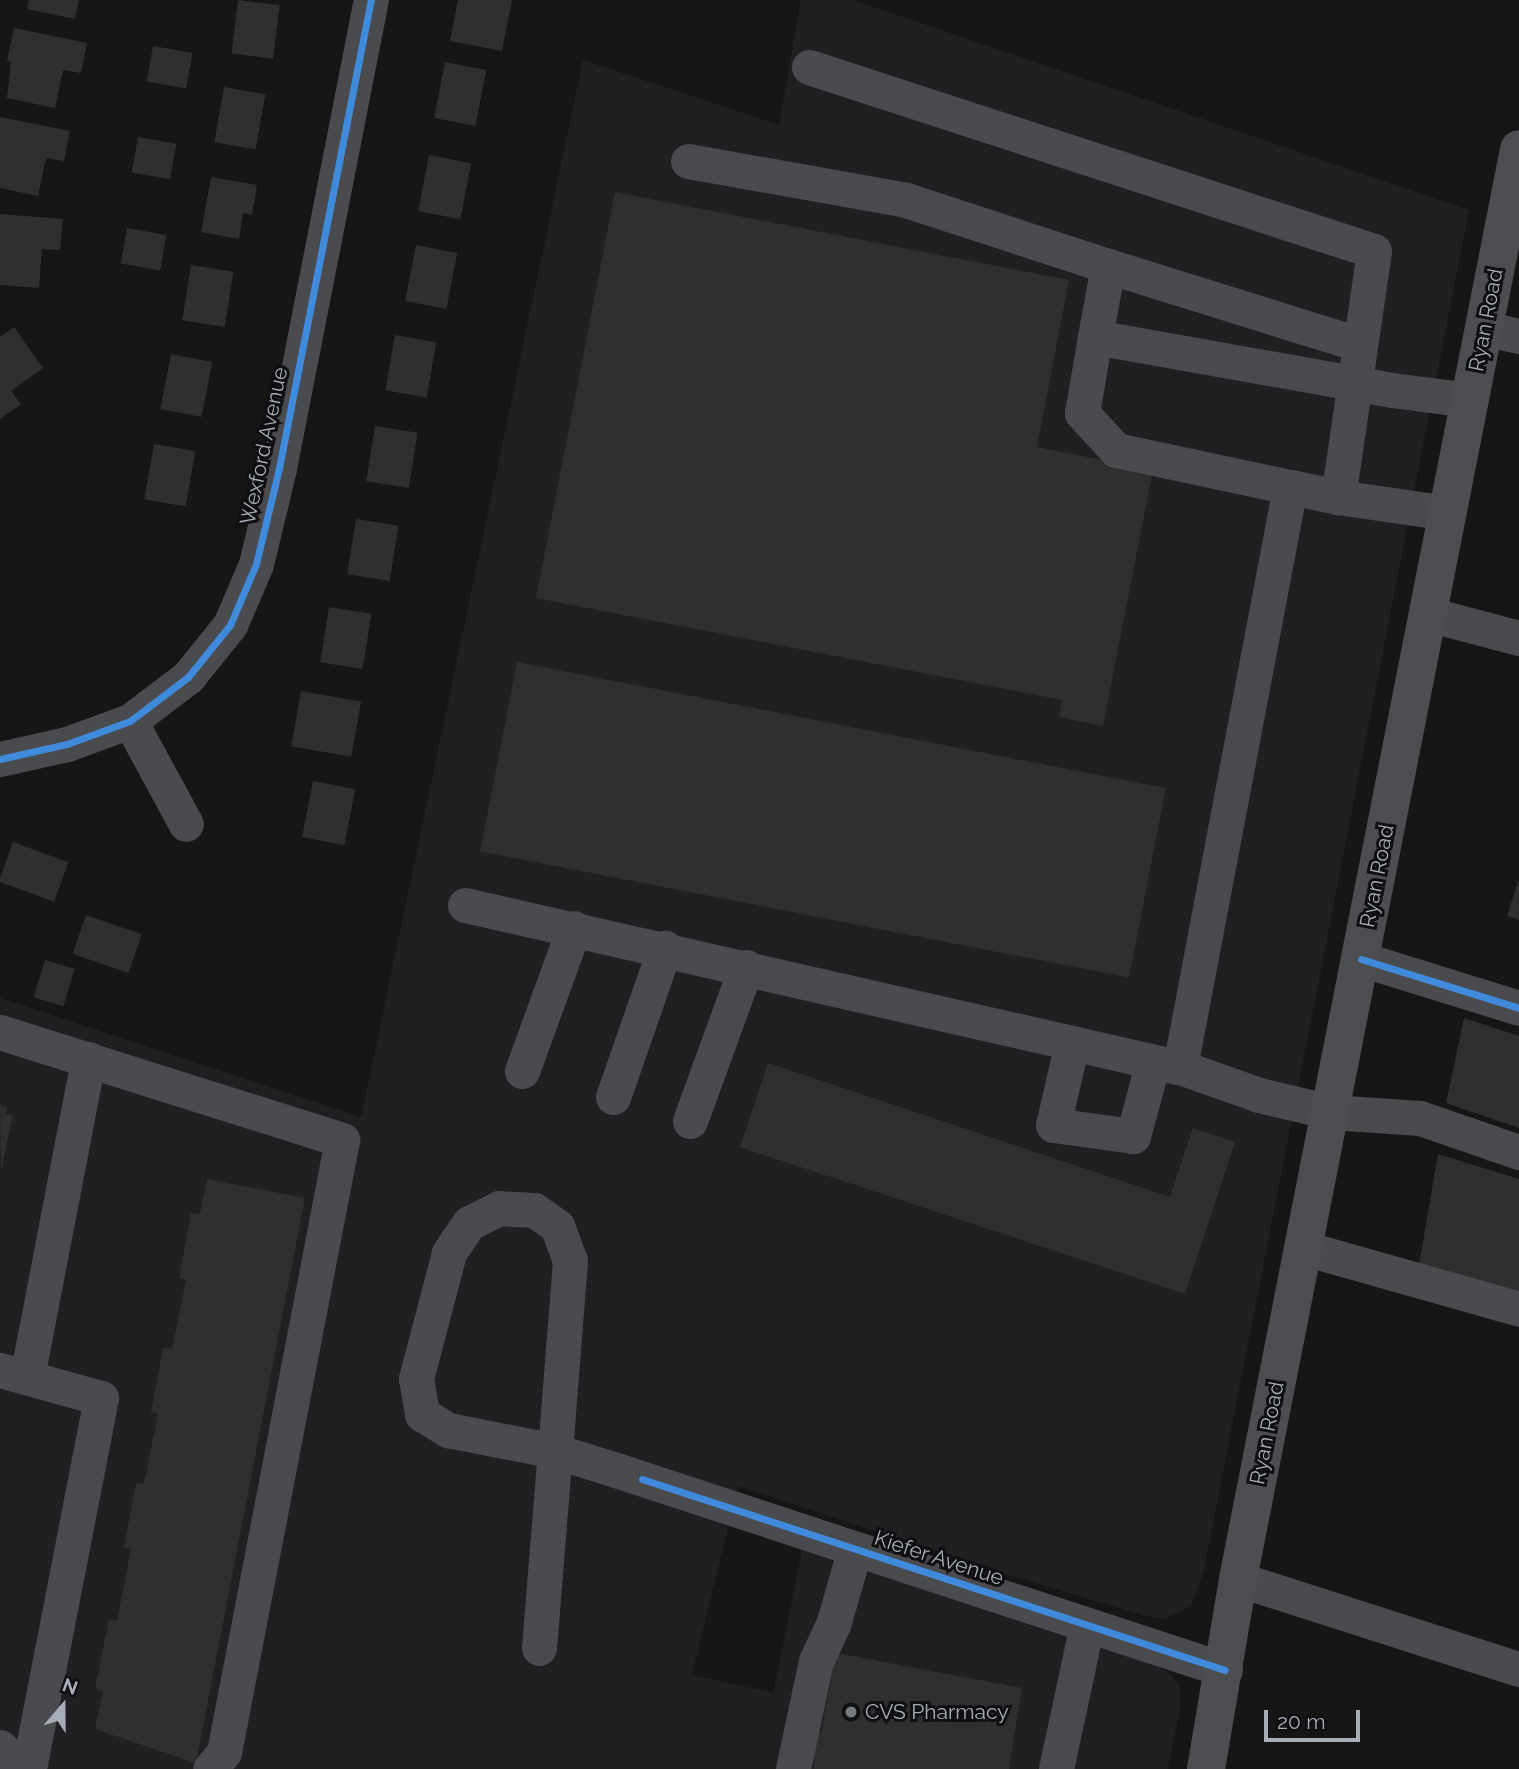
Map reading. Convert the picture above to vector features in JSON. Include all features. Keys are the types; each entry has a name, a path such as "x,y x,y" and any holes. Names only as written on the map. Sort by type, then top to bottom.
{"main road":[{"name":"Ryan Road","path":"1206,1769 1225,1670 1238,1578 1470,400 1502,332 1519,149"}],"street":[{"name":"Wexford Avenue","path":"0,759 66,744 130,721 188,677 230,625 256,564 279,468 371,0"},
{"path":"809,67 1374,251 1352,383 1338,497"},
{"path":"688,161 906,200 1358,344"},
{"path":"1108,266 1082,412 1116,450 1338,497 1448,513"},
{"path":"1095,337 1352,383 1470,400"},
{"path":"1072,1043 1053,1125 1133,1136 1167,1065 1290,487"},
{"path":"1429,614 1519,638"},
{"path":"130,721 186,824"},
{"path":"465,905 664,948 1167,1065 1259,1095 1331,1112 1420,1118 1519,1152"},
{"path":"522,1071 573,928"},
{"path":"613,1097 664,948"},
{"path":"1361,959 1519,1008"},
{"path":"690,1121 746,967"},
{"path":"0,1032 342,1140 224,1752 210,1769"},
{"path":"29,1769 101,1398 13,1374 88,1059"},
{"name":"Kiefer Avenue","path":"555,1451 570,1261 557,1226 534,1210 499,1208 470,1223 449,1253 416,1379 422,1415 448,1430 555,1451 1225,1670"},
{"path":"1304,1248 1519,1308"},
{"path":"539,1648 555,1451"},
{"path":"793,1769 816,1661 833,1625 855,1549"},
{"path":"1238,1578 1519,1669"},
{"path":"1056,1769 1087,1625"},
{"path":"0,1747 20,1769"}],"shaded area":[{"path":"801,0 853,0 1469,210 1204,1570 1191,1606 1164,1619 1142,1615 1009,1575 738,1486 692,1675 773,1693 803,1547 1151,1663 1168,1672 1179,1685 1181,1705 1168,1769 0,1769 0,998 361,1117 583,60 779,125"}],"building":[{"path":"29,0 79,0 75,19 27,9"},
{"path":"238,0 280,5 273,59 231,54"},
{"path":"458,0 512,0 502,51 450,41"},
{"path":"14,28 87,43 81,73 63,70 55,108 7,98 11,62 7,61"},
{"path":"153,46 192,53 186,88 147,81"},
{"path":"445,62 486,70 475,126 434,118"},
{"path":"224,87 265,94 256,149 214,142"},
{"path":"0,117 70,131 64,161 46,158 38,196 0,188"},
{"path":"138,137 176,144 170,179 132,172"},
{"path":"429,155 471,163 460,219 418,211"},
{"path":"211,177 257,185 252,215 243,213 239,239 201,232"},
{"path":"615,192 1069,280 1037,447 1153,470 1103,726 1059,717 1062,700 536,598"},
{"path":"0,214 63,219 60,250 42,249 39,288 0,285"},
{"path":"127,228 166,235 160,270 121,263"},
{"path":"416,245 457,253 446,309 405,301"},
{"path":"191,265 233,272 225,327 182,320"},
{"path":"14,327 43,368 11,391 21,404 0,419 0,337"},
{"path":"395,335 436,342 427,397 385,390"},
{"path":"171,354 212,362 202,417 160,409"},
{"path":"375,426 417,433 409,488 366,481"},
{"path":"154,444 195,451 186,506 144,499"},
{"path":"356,519 398,526 390,581 347,574"},
{"path":"329,607 371,614 363,669 320,662"},
{"path":"517,662 1166,788 1129,978 480,851"},
{"path":"301,691 361,702 351,757 291,746"},
{"path":"313,781 355,789 344,845 302,837"},
{"path":"13,842 68,862 54,902 0,882"},
{"path":"1519,881 1519,920 1507,916"},
{"path":"86,915 142,934 128,973 73,954"},
{"path":"45,960 75,969 63,1006 34,997"},
{"path":"1464,1018 1519,1036 1519,1128 1446,1103"},
{"path":"768,1063 1170,1197 1193,1128 1235,1142 1185,1294 740,1147"},
{"path":"0,1105 7,1107 6,1114 13,1115 1,1172"},
{"path":"1438,1154 1519,1179 1519,1298 1418,1271"},
{"path":"207,1179 305,1198 196,1763 95,1729 103,1691 95,1689 109,1619 117,1621 131,1549 124,1548 136,1483 144,1484 158,1414 151,1412 163,1348 172,1349 186,1280 179,1278 191,1213 200,1214"},
{"name":"CVS Pharmacy","path":"836,1653 1022,1688 1009,1769 813,1769 815,1761 781,1754 800,1730 821,1733"}],"cycle path":[{"path":"0,759 67,744 130,721 188,677 230,625 256,564 279,468 371,0"},
{"path":"1361,959 1519,1008"},
{"path":"642,1479 1225,1670"}],"place":[{"name":"CVS Pharmacy","path":"851,1712"}]}
